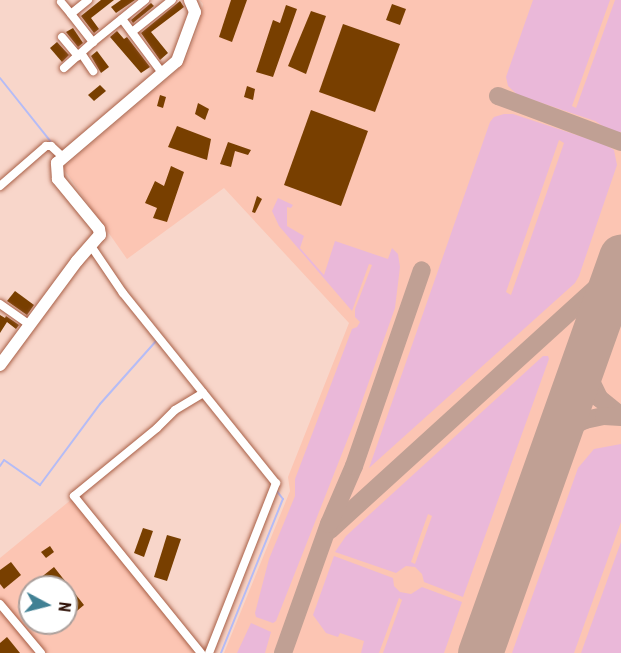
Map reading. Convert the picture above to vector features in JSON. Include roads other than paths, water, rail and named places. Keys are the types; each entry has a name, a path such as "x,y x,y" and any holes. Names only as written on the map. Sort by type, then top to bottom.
{"street":[{"path":"71,14 88,0"},
{"path":"64,68 145,0"},
{"path":"132,32 172,0"},
{"path":"0,365 100,235 99,229 58,179 57,163 177,62 195,12 189,0"},
{"path":"61,2 93,42"},
{"path":"122,19 163,74"},
{"path":"62,37 93,71"},
{"path":"0,186 46,146 51,146 63,156"},
{"path":"91,246 123,293 276,483 209,653"},
{"path":"0,304 30,325"},
{"path":"201,653 74,496 175,410 203,393"},
{"path":"0,604 41,653"}],"waterway":[{"path":"0,78 51,142"},
{"path":"0,466 4,460 40,485 100,404 157,340"},
{"path":"221,653 283,499 276,490"}]}
